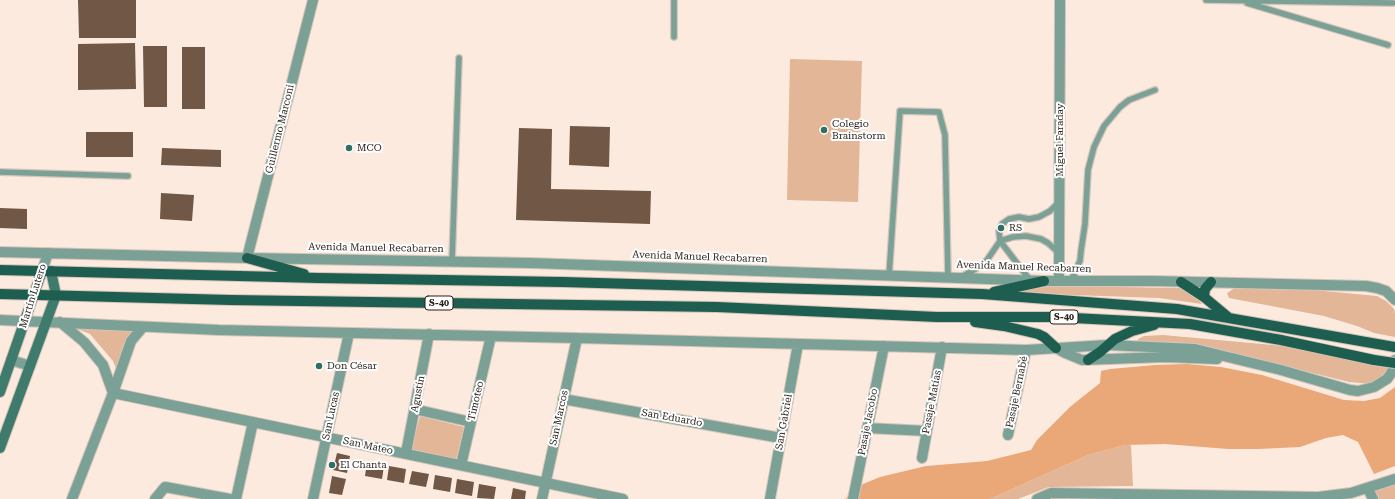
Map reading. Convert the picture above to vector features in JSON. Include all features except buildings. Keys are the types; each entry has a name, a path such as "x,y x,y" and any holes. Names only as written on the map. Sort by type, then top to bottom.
{"main road":[{"path":"247,258 319,278"},
{"name":"S-40","path":"0,270 319,278 563,282 982,294 1177,309 1395,347"},
{"name":"Martín Lutero","path":"0,392 34,295 47,271"},
{"name":"Martín Lutero","path":"0,448 56,295 47,271"},
{"path":"982,294 1044,281"},
{"path":"1181,282 1204,297 1228,317"},
{"path":"1204,297 1204,289 1211,282"},
{"name":"S-40","path":"0,294 231,300 716,306 937,317 1054,317 1190,324 1281,340 1374,360 1395,363"},
{"path":"937,317 1004,326 1031,332 1044,337 1056,348"},
{"path":"1088,360 1122,335 1142,328 1166,324 1190,324"}],"street":[{"name":"Guillermo Marconi","path":"247,258 313,0"},
{"name":"Miguel Faraday","path":"1059,281 1060,0"},
{"name":"Avenida Manuel Recabarren","path":"0,252 531,263 1044,281 1211,282 1366,286 1386,291 1395,300"},
{"name":"Martín Lutero","path":"47,271 48,253"},
{"path":"0,320 47,321 142,328 1026,350 1107,345 1195,349 1358,391 1374,387 1387,379 1392,372 1395,360"},
{"path":"60,322 84,342 103,365 113,392"},
{"path":"72,499 131,341 142,328"},
{"name":"San Lucas","path":"314,499 349,332"},
{"name":"Agustín","path":"406,454 429,334"},
{"name":"Timoteo","path":"461,465 491,336"},
{"name":"San Marcos","path":"542,499 577,338"},
{"name":"San Gabriel","path":"770,499 798,344"},
{"name":"Pasaje Jacobo","path":"853,499 884,346"},
{"name":"Pasaje Matías","path":"922,458 942,347"},
{"path":"1056,348 1082,360 1164,356 1237,360"},
{"name":"Pasaje Bernabé","path":"1008,435 1026,350"},
{"path":"11,360 30,366"},
{"name":"San Mateo","path":"113,392 623,499"},
{"name":"San Eduardo","path":"563,399 781,438"},
{"path":"414,409 471,422"},
{"path":"236,499 253,422"},
{"path":"867,428 927,431"},
{"path":"1037,499 1051,493 1158,497 1318,498 1344,494 1395,479"},
{"path":"155,499 165,487 230,499"},
{"path":"1368,488 1373,499"}],"lane":[{"path":"674,0 674,37"},
{"path":"1206,0 1393,3"},
{"path":"1239,0 1388,45"},
{"path":"452,262 459,58"},
{"path":"1080,281 1073,275 1080,261 1085,224 1088,170 1094,147 1104,126 1120,107 1129,100 1155,90"},
{"path":"889,276 900,111 939,112 945,135 948,277"},
{"path":"0,172 128,176"},
{"path":"1030,280 1000,241 999,231 1005,221 1014,217 1029,219 1039,217 1050,211 1060,201"},
{"path":"960,277 970,273 987,260 1000,241 1020,236 1034,237 1048,243 1059,254"}],"shaded area":[{"name":"Colegio Brainstorm","path":"790,59 862,61 858,202 787,200"},
{"path":"1057,286 1179,288 1186,289 1194,294 1202,304 1159,298 1016,293 1020,289"},
{"path":"1235,288 1292,288 1377,296 1386,301 1394,309 1395,337 1374,333 1324,316 1229,298 1227,293"},
{"path":"70,326 135,331 118,373 113,361 90,334"},
{"path":"1163,335 1284,346 1388,367 1380,378 1370,384 1349,382 1225,351 1138,341 1138,339 1144,336"},
{"path":"1187,364 1221,367 1262,375 1344,400 1364,401 1380,398 1395,387 1395,466 1374,474 1358,442 1343,435 1326,438 1300,447 1259,449 1228,449 1165,444 1125,445 1088,455 990,499 845,499 863,484 880,477 926,466 987,461 1031,450 1037,440 1071,406 1100,383 1101,371 1155,365"},
{"path":"420,416 464,427 456,460 411,449"},
{"path":"1125,445 1131,445 1133,486 1049,487 1018,499 990,499 1088,455"},
{"path":"1395,481 1395,499 1374,499 1370,490"}],"place":[{"name":"Colegio Brainstorm","path":"824,130"},
{"name":"MCO","path":"349,148"},
{"name":"RS","path":"1001,228"},
{"name":"Don César","path":"319,366"},
{"name":"El Chanta","path":"332,465"}]}
